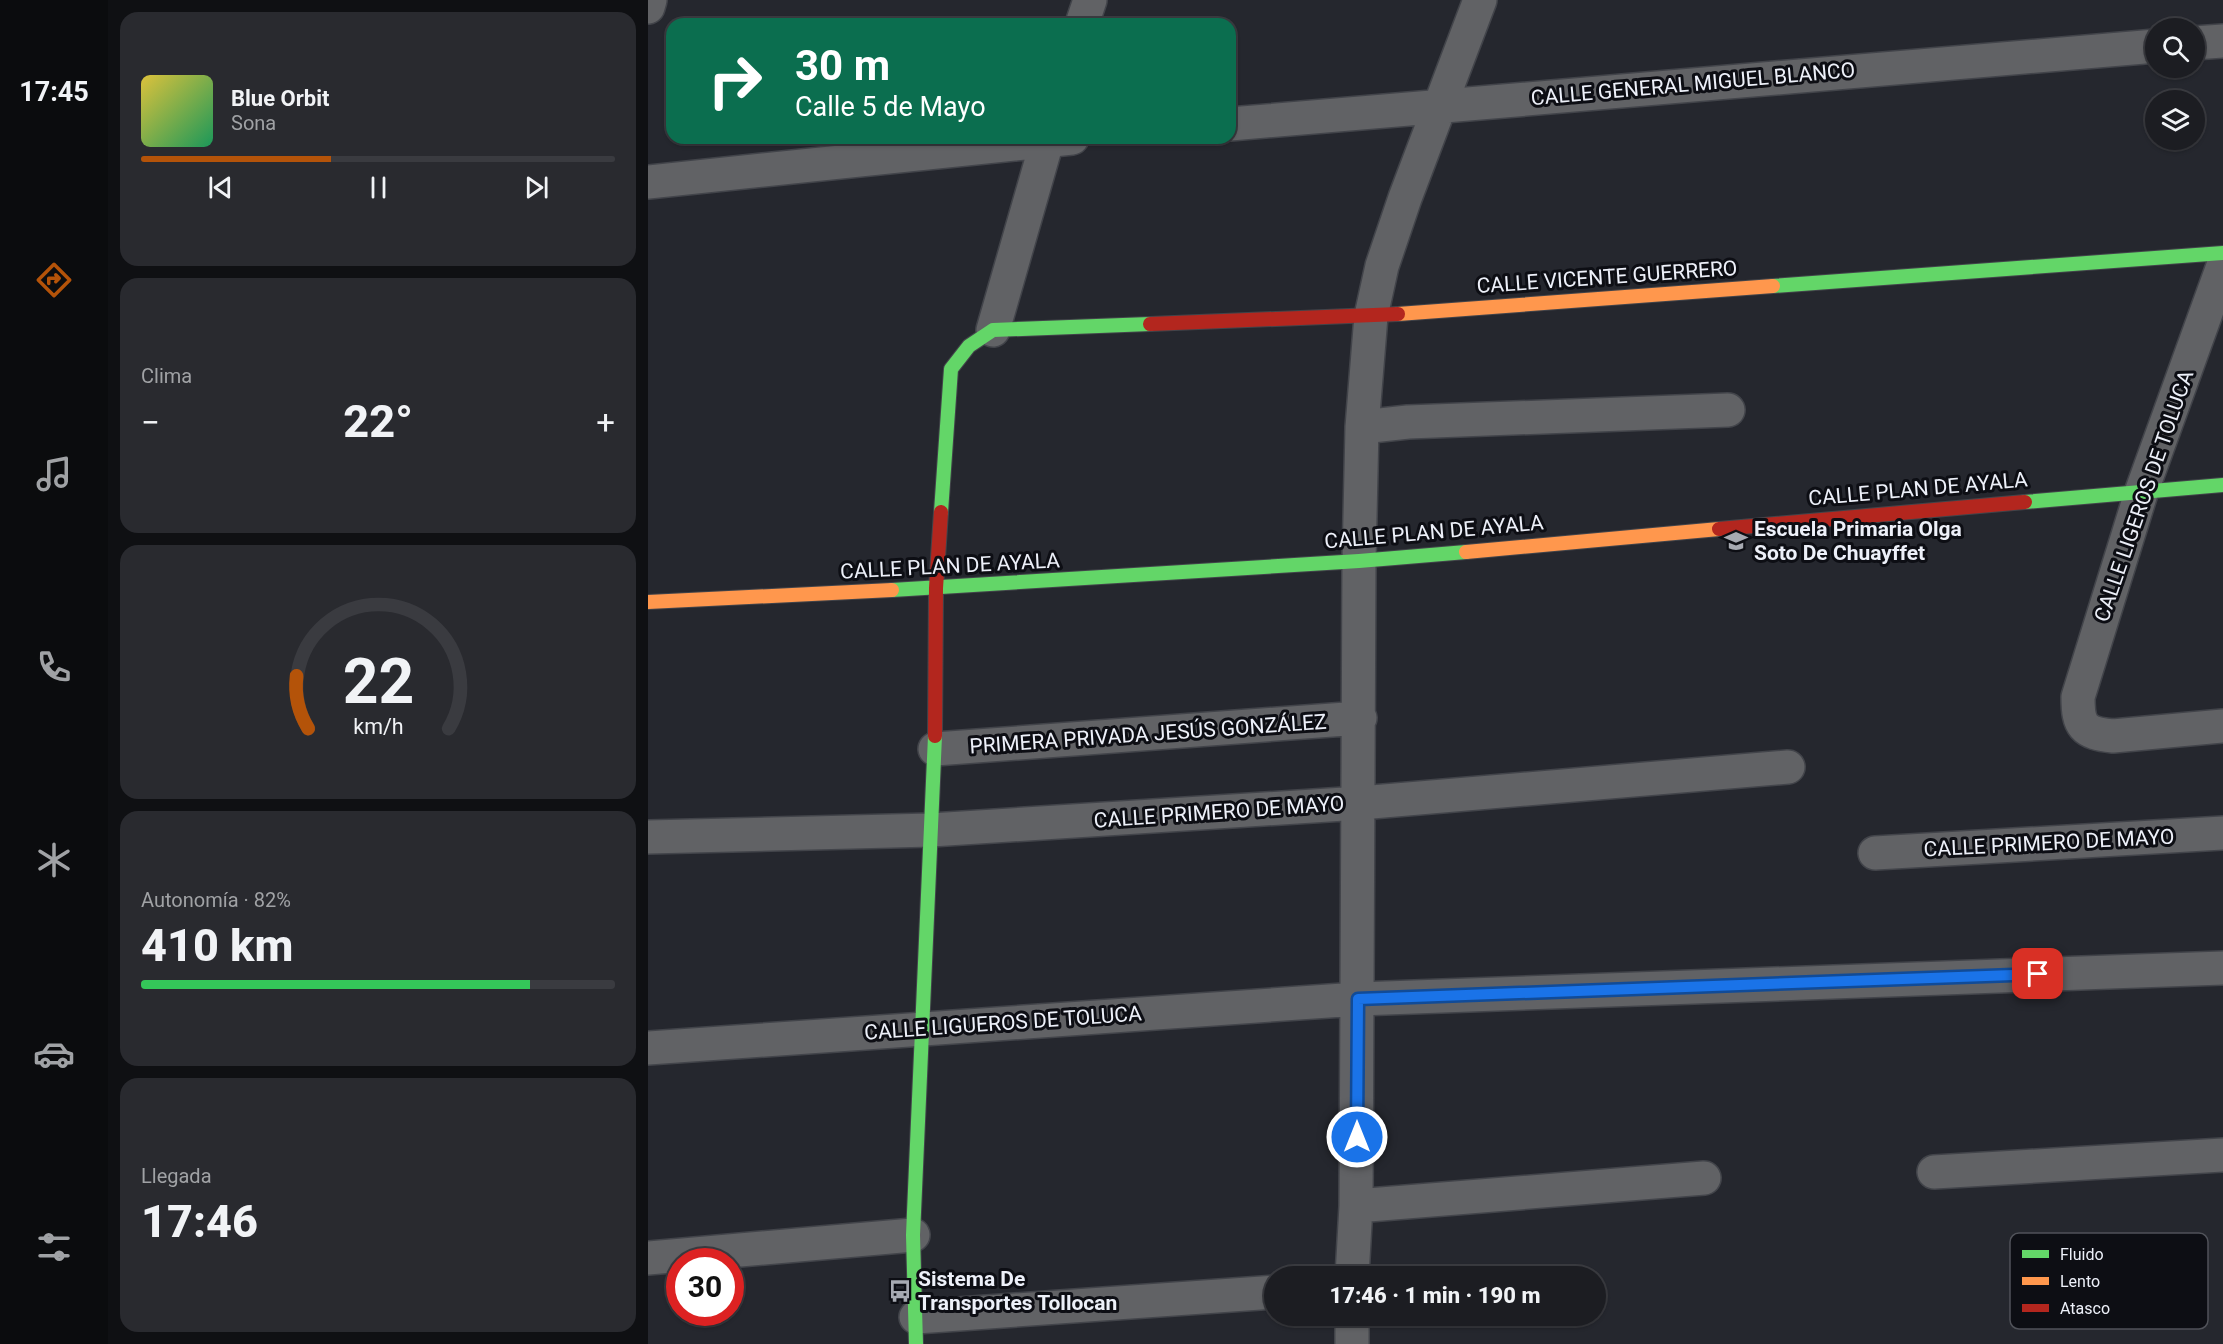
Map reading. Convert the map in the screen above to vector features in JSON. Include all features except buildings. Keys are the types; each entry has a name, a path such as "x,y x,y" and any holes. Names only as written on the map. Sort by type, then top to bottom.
{"street":[{"path":"648,7 650,0"},
{"path":"1084,18 1089,0"},
{"path":"1353,1266 1356,1206 1360,803 1359,561 1362,428 1371,316 1382,266 1405,198 1480,0"},
{"path":"2205,42 2223,40"},
{"name":"CALLE GENERAL MIGUEL BLANCO","path":"1236,123 2145,47"},
{"path":"648,182 1009,144"},
{"path":"1054,144 993,330 961,351 951,369 936,588 935,749 913,1235 916,1331 1264,1294"},
{"name":"CALLE VICENTE GUERRERO","path":"993,330 1371,316 2223,253"},
{"name":"CALLE LIGEROS DE TOLUCA","path":"2223,266 2142,490 2078,697 2078,715 2083,727 2096,734 2113,736 2223,726"},
{"path":"1362,428 1408,422 1728,410"},
{"name":"CALLE PLAN DE AYALA","path":"648,602 936,588 1359,561 2223,484"},
{"name":"PRIMERA PRIVADA JESÚS GONZÁLEZ","path":"935,749 1360,718"},
{"name":"CALLE PRIMERO DE MAYO","path":"648,837 931,830 1360,803 1788,767"},
{"name":"CALLE PRIMERO DE MAYO","path":"1875,853 2223,833"},
{"name":"CALLE LIGUEROS DE TOLUCA","path":"648,1048 1358,999 2223,968"},
{"path":"1934,1172 2223,1155"},
{"path":"1356,1206 1704,1178"},
{"path":"648,1258 913,1235"},
{"path":"1352,1326 1352,1344"}],"traffic: fast":[{"path":"1773,286 2223,253"},
{"path":"941,512 951,369 969,346 993,330 1150,324"},
{"path":"2025,502 2223,485"},
{"path":"892,590 1359,561 1466,552"},
{"path":"916,1344 913,1235 935,736"}],"traffic: slow":[{"path":"1398,314 1773,286"},
{"path":"1466,552 1719,529"},
{"path":"648,602 892,590"}],"traffic: jam":[{"path":"1150,324 1398,314"},
{"path":"1719,529 2025,502"},
{"path":"935,736 936,588 941,512"}],"place":[{"name":"Escuela Primaria Olga Soto De Chuayffet","path":"1736,541"},
{"name":"Sistema De Transportes Tollocan","path":"900,1291"}],"route":[{"path":"1357,1137 1358,999 2038,974"}]}
